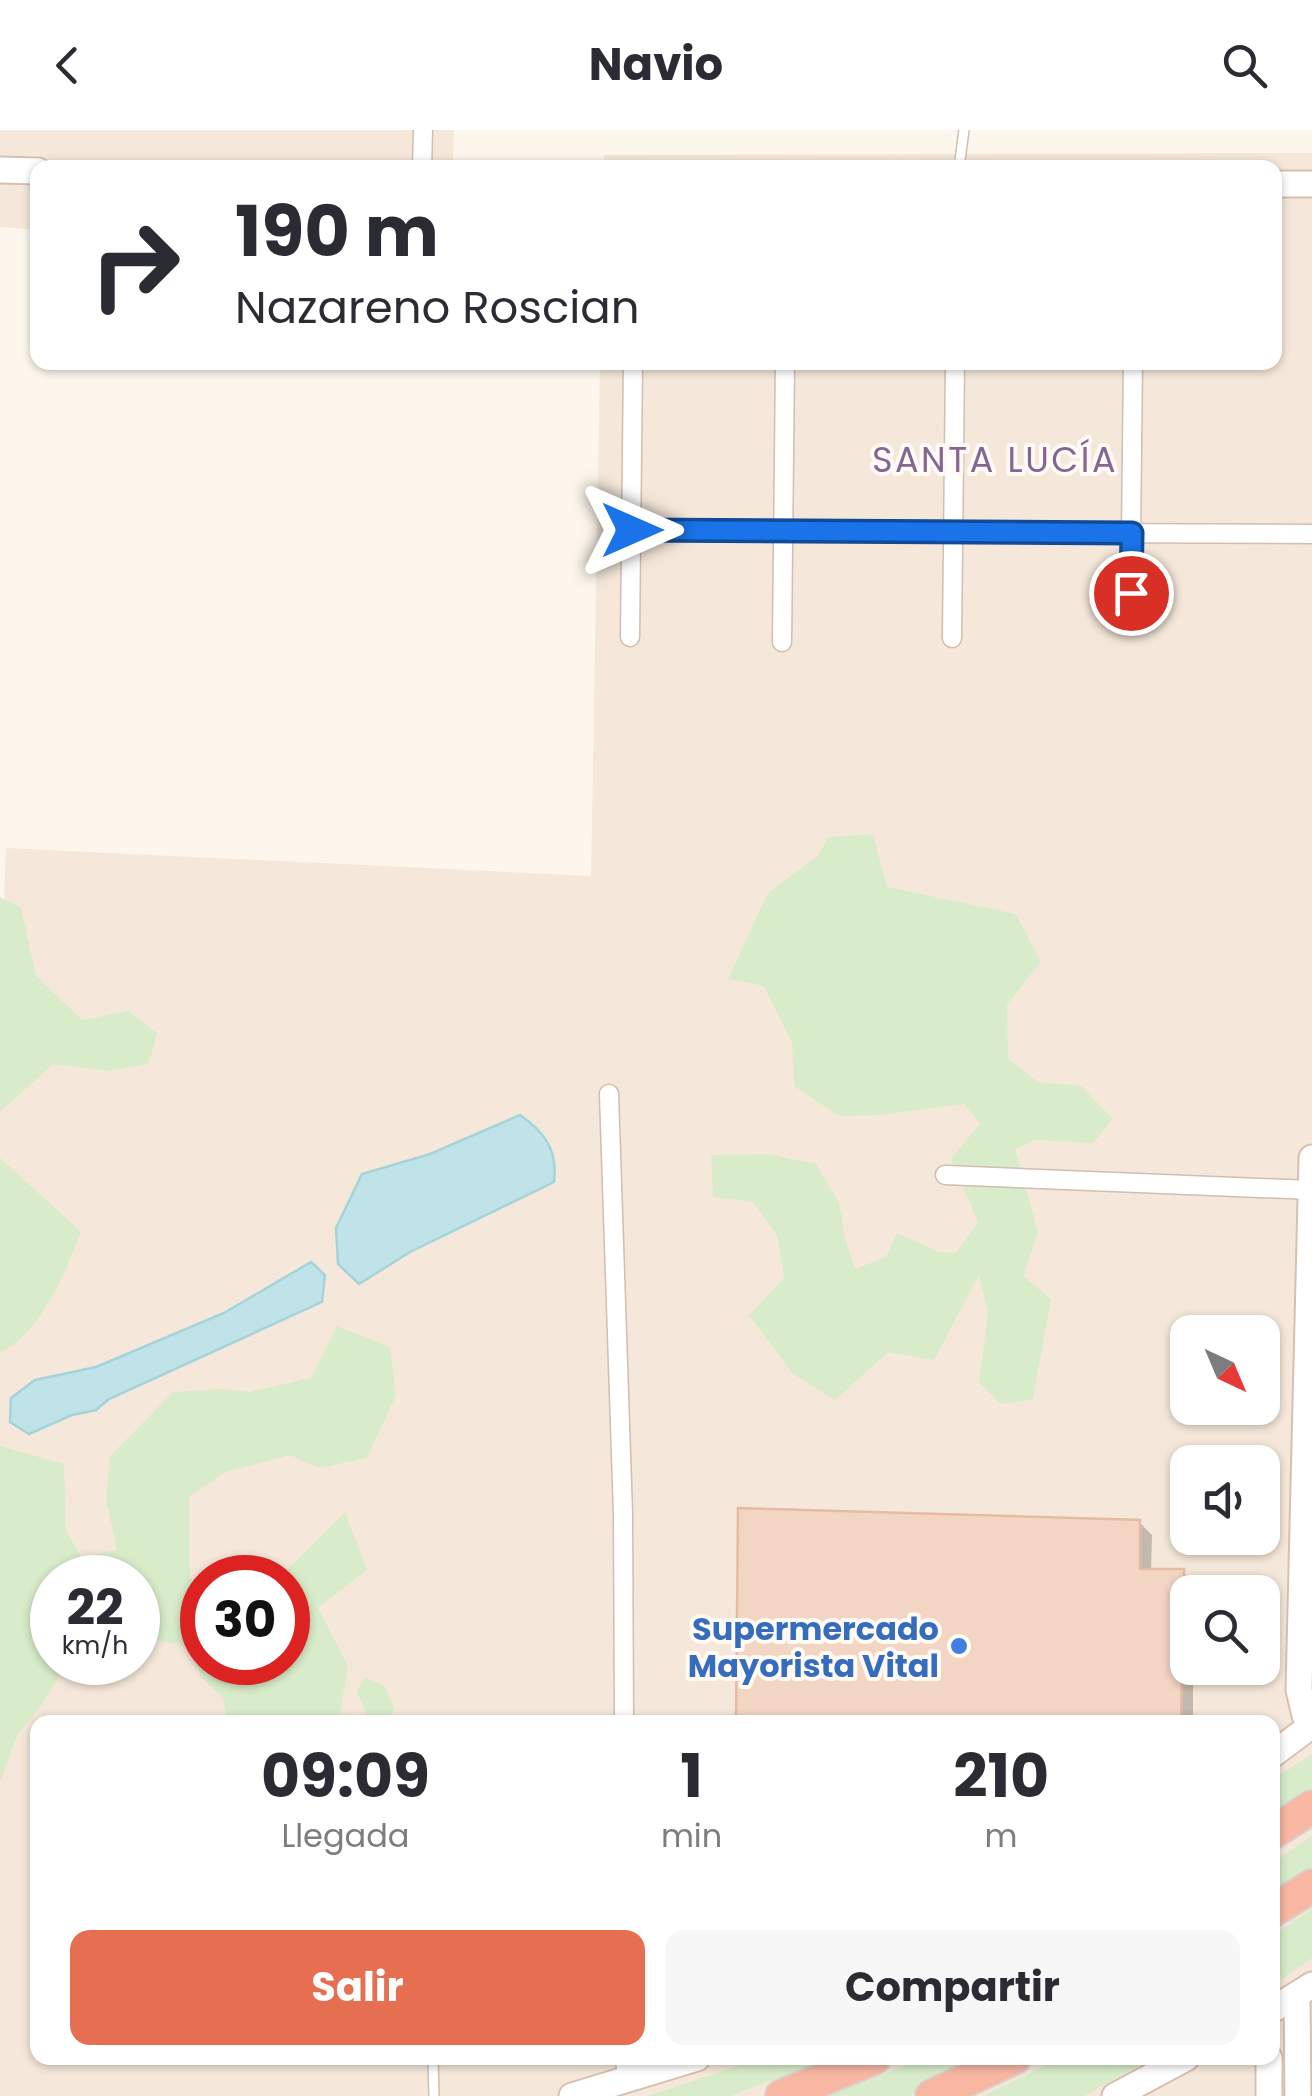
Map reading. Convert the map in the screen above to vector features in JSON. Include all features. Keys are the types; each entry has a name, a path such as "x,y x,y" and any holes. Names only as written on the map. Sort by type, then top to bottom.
{"highway":[{"path":"1280,1829 1312,1807"},
{"path":"1280,1905 1312,1886"},
{"path":"782,2096 857,2065"},
{"path":"932,2096 999,2065"}],"street":[{"path":"422,160 423,130"},
{"path":"0,170 30,171"},
{"path":"1282,184 1312,184"},
{"path":"630,637 634,370"},
{"path":"782,642 785,370"},
{"path":"952,638 955,370"},
{"path":"1130,623 1133,370"},
{"path":"632,530 1312,534"},
{"path":"609,1094 624,1514 624,1715"},
{"path":"1280,1749 1312,1724 1299,1690 1312,1158"},
{"path":"945,1175 1311,1190"},
{"path":"1280,2005 1305,1991"},
{"path":"1298,2096 1305,1991"},
{"path":"1115,2096 1173,2065"},
{"path":"1269,2065 1269,2096"},
{"path":"572,2096 626,2068"}],"lane":[{"path":"960,160 964,130"},
{"path":"433,2065 434,2096"}],"shaded area":[{"path":"0,130 454,130 453,160 30,160 30,229 0,227"},
{"path":"1312,153 1312,2096 0,2096 0,1004 6,848 591,876 600,370 1282,370 1282,160 604,160 604,155"}],"green space":[{"path":"873,834 887,887 1016,914 1041,962 1007,1004 1008,1059 1038,1082 1081,1086 1113,1119 1093,1143 1035,1140 1015,1149 1038,1232 1023,1276 1051,1299 1033,1399 1001,1404 979,1382 988,1313 979,1275 934,1360 888,1352 835,1400 793,1374 749,1315 784,1278 777,1235 753,1202 713,1197 711,1155 768,1154 816,1164 839,1203 855,1269 886,1257 897,1233 939,1252 956,1253 978,1222 951,1159 980,1124 964,1104 839,1116 794,1086 792,1042 764,986 728,979 768,893 819,855 828,837"},
{"path":"0,897 21,908 36,976 82,1020 128,1011 157,1033 149,1063 108,1071 53,1064 0,1112"},
{"path":"0,1158 81,1232 40,1316 0,1353"},
{"path":"337,1326 390,1347 396,1395 367,1458 319,1468 290,1455 225,1472 189,1497 190,1555 180,1555 180,1645 161,1641 160,1555 91,1555 117,1550 106,1499 110,1456 173,1392 249,1392 311,1378"},
{"path":"0,1446 64,1464 66,1530 80,1555 30,1555 30,1685 54,1685 17,1735 0,1783"},
{"path":"345,1512 367,1570 318,1608 348,1666 340,1715 226,1715 223,1698 209,1685 310,1685 310,1555 302,1555"},
{"path":"365,1677 385,1687 394,1707 391,1715 366,1715 357,1691"},
{"path":"1312,1754 1312,1789 1280,1809 1280,1775"},
{"path":"1312,1836 1312,1872 1280,1893 1280,1858"},
{"path":"1312,1909 1312,1958 1280,1980 1280,1930"},
{"path":"741,2065 811,2065 730,2096 648,2096"},
{"path":"906,2065 978,2065 909,2096 829,2096"},
{"path":"1047,2065 1140,2065 1084,2096 983,2096"}],"water":[{"path":"520,1115 548,1143 554,1161 554,1182 410,1252 359,1284 338,1264 336,1228 362,1174 430,1154"},
{"path":"311,1262 325,1275 322,1302 109,1399 96,1410 72,1415 29,1434 10,1422 11,1398 35,1380 96,1367 224,1313"}],"building":[{"name":"Supermercado Mayorista Vital","path":"738,1508 1140,1520 1140,1569 1184,1569 1184,1575 1170,1575 1170,1685 1182,1685 1181,1715 736,1715"}],"place":[{"name":"Supermercado Mayorista Vital","path":"959,1646"}],"district":[{"name":"SANTA LUCÍA","path":"995,459"}],"route":[{"path":"632,530 1132,533 1131,593"}]}
